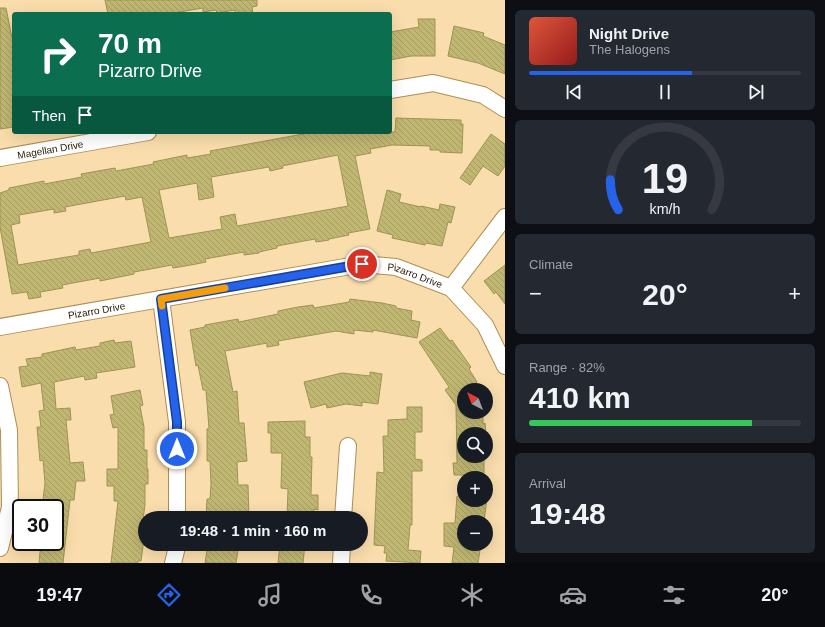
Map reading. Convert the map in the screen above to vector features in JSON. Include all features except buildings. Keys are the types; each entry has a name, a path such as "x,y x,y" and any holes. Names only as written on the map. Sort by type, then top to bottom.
{"street":[{"path":"392,90 433,83 483,95 505,109"},
{"name":"Magellan Drive","path":"0,158 137,134"},
{"path":"451,288 505,217"},
{"name":"Pizarro Drive","path":"0,327 362,264 396,267 451,288 485,325 505,366"},
{"path":"161,299 177,422 177,511"},
{"path":"0,386 9,430 10,507 0,548"},
{"path":"344,511 348,446"},
{"path":"174,563 176,551"},
{"path":"341,563 342,551"}],"slow traffic":[{"path":"162,306 161,299 225,288"}],"route":[{"path":"177,449 177,422 161,299 362,264"}]}
